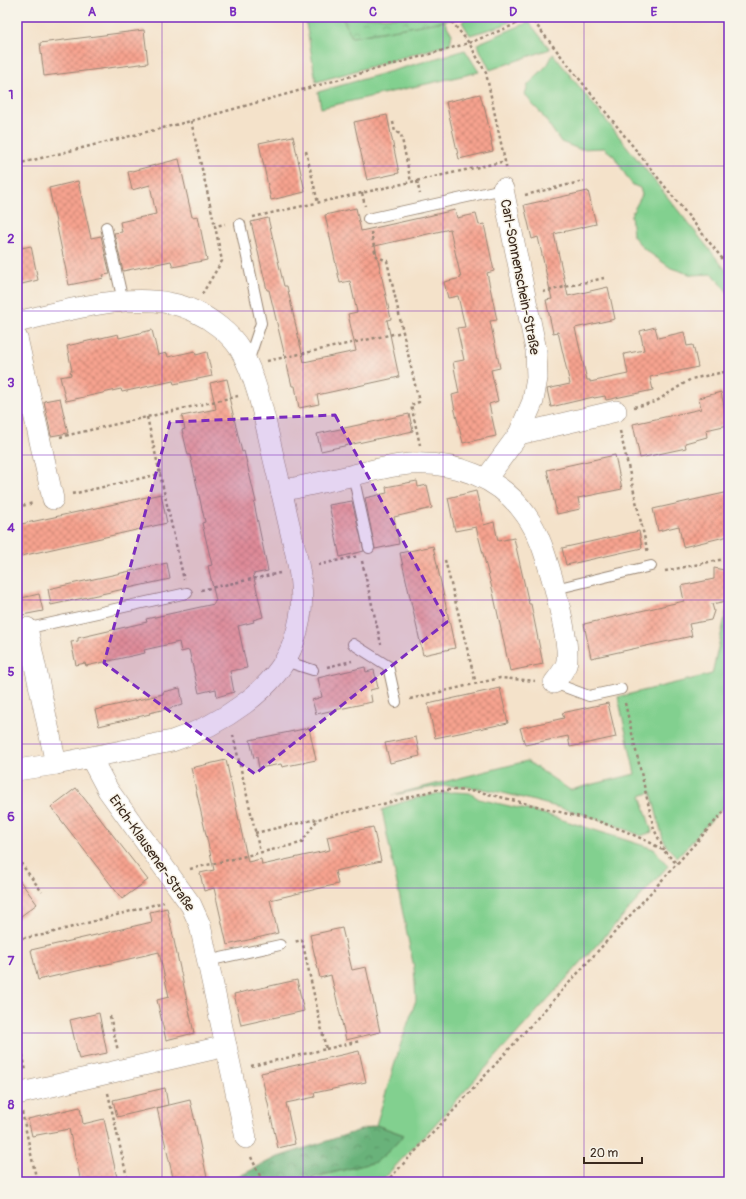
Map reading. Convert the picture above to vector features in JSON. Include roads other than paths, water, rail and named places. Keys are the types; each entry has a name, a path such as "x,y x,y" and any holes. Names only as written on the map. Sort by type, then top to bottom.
{"street":[{"name":"Carl-Sonnenschein-Straße","path":"486,479 519,434 533,401 537,378 536,350 504,194"},
{"path":"17,322 73,309 123,300 158,302 193,310 209,320 226,334 239,348 247,364 256,392 282,491 302,586 300,611 294,641 285,661 266,684 247,701 208,727 172,741 91,758 17,770"},
{"path":"17,338 53,499"},
{"path":"519,434 616,411"},
{"path":"282,491 390,467 424,464 457,468 472,473 486,479 508,494 526,515 536,532 555,589 567,646 568,658 565,667 554,684"},
{"path":"22,629 56,764"},
{"name":"Erich-Klausener-Straße","path":"91,758 108,790 192,905 200,925 246,1138"},
{"path":"22,1093 226,1046"}],"lane":[{"path":"368,219 504,194"},
{"path":"243,222 261,323 247,364"},
{"path":"106,228 123,300"},
{"path":"353,475 369,548"},
{"path":"555,589 652,566"},
{"path":"22,629 188,593"},
{"path":"352,644 388,666 396,702"},
{"path":"285,661 313,670"},
{"path":"554,684 589,696 622,689"},
{"path":"207,961 280,945"}]}
